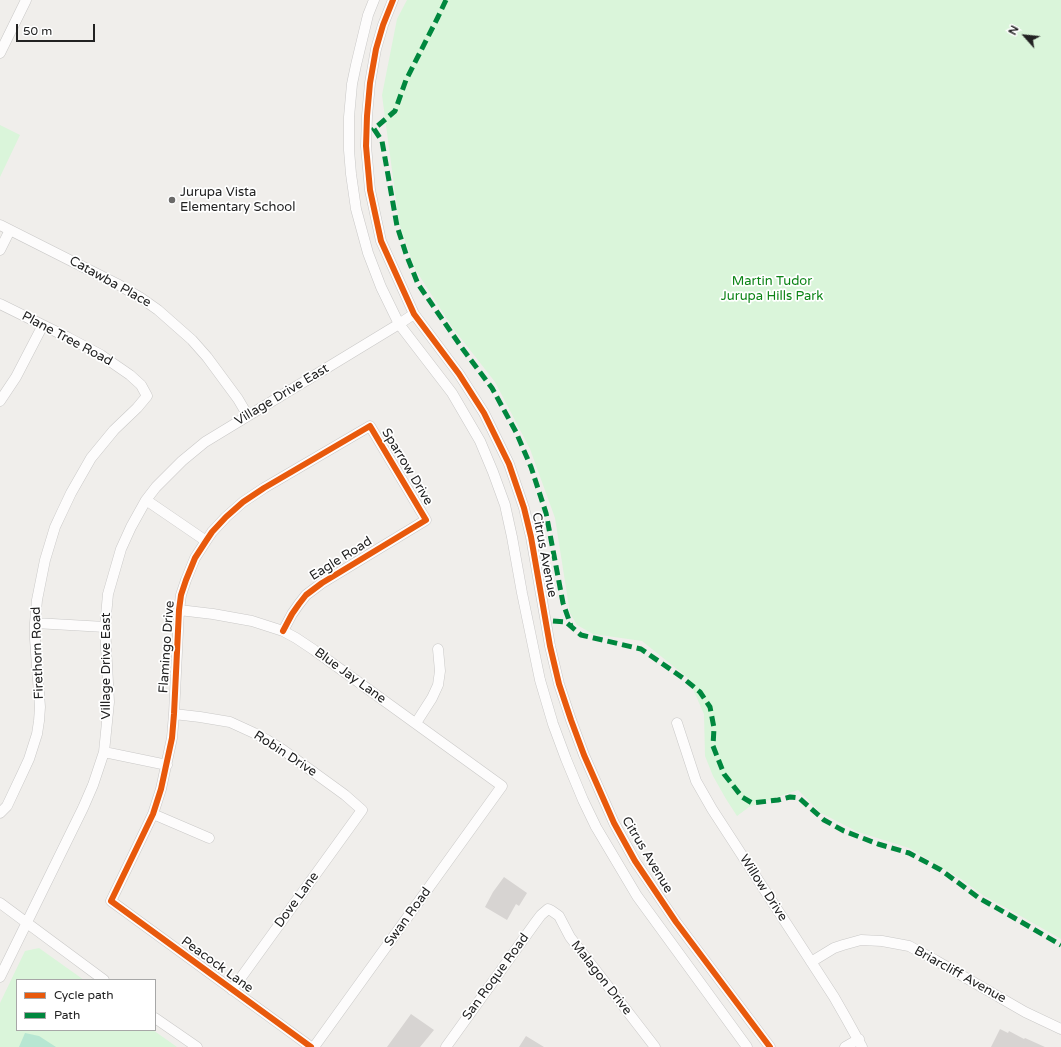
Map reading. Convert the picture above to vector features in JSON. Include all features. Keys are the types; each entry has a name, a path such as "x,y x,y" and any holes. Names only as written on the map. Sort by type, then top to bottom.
{"street":[{"path":"0,53 26,0"},
{"path":"374,0 368,15 360,46 352,84 349,117 350,174 356,209 368,253 381,286 399,324 452,393 480,441 493,472 505,505 540,680 553,724 566,759 593,820 611,854 637,896 747,1047"},
{"name":"Citrus Avenue","path":"393,0 376,49 370,83 366,146 370,190 382,241 414,314 459,374 484,413 509,464 524,508 531,537 550,646 559,684 584,755 614,823 635,861 676,922 770,1047"},
{"name":"Catawba Place","path":"0,225 119,285 158,310 192,340 207,357 235,394 248,416"},
{"path":"0,250 10,230"},
{"name":"Plane Tree Road","path":"0,304 90,348 114,363 130,374 141,385 147,396"},
{"name":"Village Drive East","path":"0,977 88,797 99,769 104,752 109,702 105,627 108,594 118,559 127,536 146,500 156,486 190,453 216,435 414,314"},
{"path":"0,401 16,376 43,325"},
{"name":"Firethorn Road","path":"0,813 7,806 29,759 38,728 40,707 35,623 41,575 50,542 71,493 91,458 114,430 147,396"},
{"name":"Sparrow Drive","path":"370,426 426,520"},
{"name":"Flamingo Drive","path":"110,900 134,855 153,814 167,765 172,738 174,714 178,610 181,595 195,558 206,541 226,517 243,502 264,488 370,426"},
{"path":"146,500 206,541"},
{"name":"Eagle Road","path":"283,632 298,604 306,595 322,582 426,520"},
{"name":"Blue Jay Lane","path":"178,610 252,621 283,632 314,650 502,786"},
{"path":"35,623 105,627"},
{"path":"416,723 438,685 440,671 438,649"},
{"name":"Robin Drive","path":"174,714 200,716 230,722 254,733 283,750 345,795 362,810"},
{"name":"Willow Drive","path":"677,723 696,781 712,809 811,962 860,1043"},
{"path":"104,752 167,765"},
{"name":"Swan Road","path":"314,1047 502,786"},
{"name":"Dove Lane","path":"232,990 362,810"},
{"path":"153,814 209,838"},
{"name":"Peacock Lane","path":"110,900 311,1047"},
{"path":"0,903 103,979"},
{"name":"San Roque Road","path":"446,1047 538,919 548,910"},
{"name":"Malagon Drive","path":"548,910 559,916 570,937 655,1047"},
{"name":"Briarcliff Avenue","path":"811,962 834,948 861,940 882,940 908,946 929,956 1025,1012 1061,1029"},
{"path":"156,1019 197,1047"},
{"path":"845,1047 860,1043"}],"green space":[{"name":"Martin Tudor Jurupa Hills Park","path":"407,0 1061,0 1061,939 984,896 961,879 909,848 858,832 821,813 798,790 749,807 737,816 713,776 705,756 704,714 688,678 642,641 593,634 577,625 570,613 555,518 530,449 495,382 452,327 415,269 399,223 382,95 397,19"},
{"path":"0,125 20,135 0,177"},
{"path":"39,948 83,979 16,979 16,1031 154,1031 177,1047 0,1047 0,1003 25,951"},
{"path":"25,1033 39,1036 56,1047 19,1047"}],"building":[{"path":"504,877 527,893 519,906 516,904 507,920 485,907 493,892"},
{"path":"411,1014 434,1030 420,1047 387,1047"},
{"path":"1000,1029 1008,1033 1009,1031 1024,1039 1025,1038 1045,1047 991,1047"},
{"path":"526,1036 544,1047 519,1047"}],"marked path":[{"path":"446,0 406,80 395,111 374,129 382,141 397,226 418,284 462,348 492,388 516,432 531,467 546,513 563,603 571,626"},
{"path":"553,621 566,622 581,635 641,649 683,678 700,692 710,707 714,728 713,746 724,774 742,797 752,803 790,797 799,798 824,820 844,831 878,844 909,853 941,870 979,898 1061,945"}],"cycle path":[{"path":"393,0 383,25 376,49 370,83 367,116 366,146 370,190 381,241 414,314 459,374 484,413 509,464 524,508 531,537 550,646 559,684 584,755 614,823 635,861 676,922 770,1047"},
{"path":"283,631 292,614 306,595 322,583 426,520 370,426 264,488 243,502 212,532 195,558 181,595 172,738 161,789 153,814 111,901 311,1047"}],"place":[{"name":"Jurupa Vista Elementary School","path":"172,200"}]}
